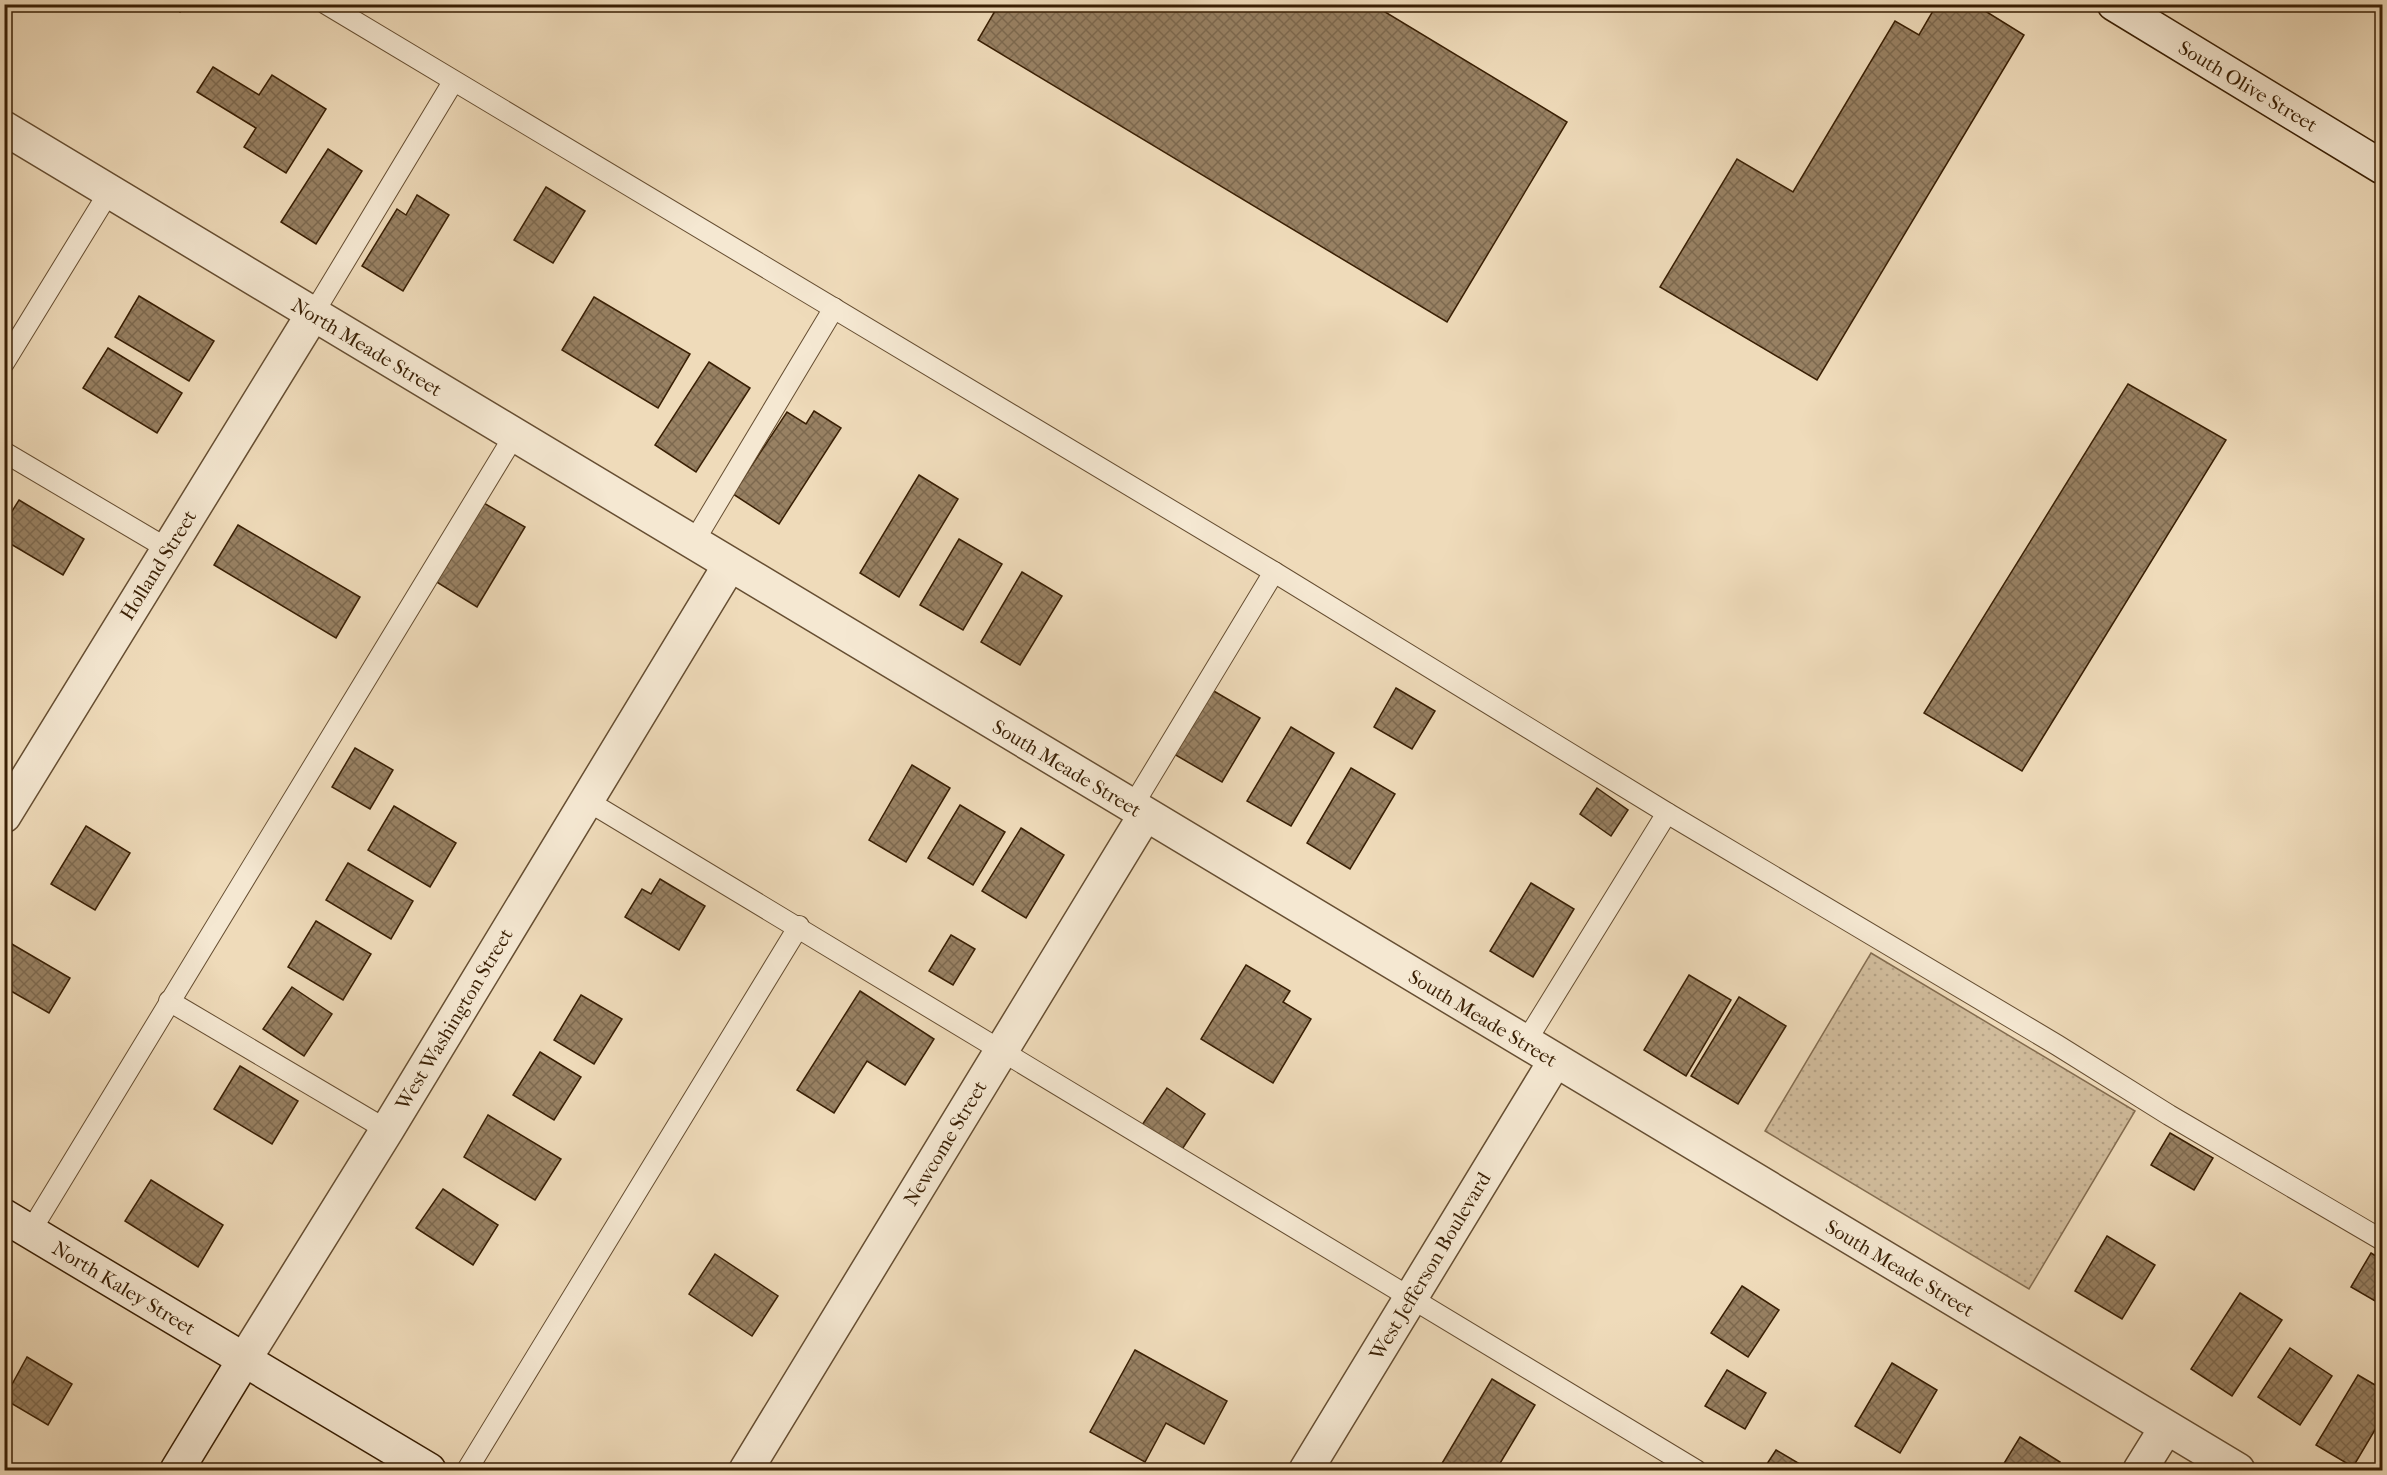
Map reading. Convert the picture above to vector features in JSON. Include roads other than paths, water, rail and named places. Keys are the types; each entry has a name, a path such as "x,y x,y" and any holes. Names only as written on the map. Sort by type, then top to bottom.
{"street":[{"name":"South Olive Street","path":"2114,4 2382,167"},
{"name":"North Meade Street","path":"4,128 729,566"},
{"name":"Holland Street","path":"4,816 313,314"},
{"name":"West Washington Street","path":"177,1470 387,1130 729,566"},
{"name":"South Meade Street","path":"729,566 2238,1470"},
{"name":"Newcome Street","path":"746,1470 1001,1052 1138,811"},
{"name":"West Jefferson Boulevard","path":"1306,1470 1555,1061"},
{"name":"North Kaley Street","path":"17,1224 429,1470"},
{"path":"2140,1470 2166,1428"}],"lane":[{"path":"326,4 1274,572 1667,813 2057,1045 2169,1115 2382,1240"},
{"path":"313,314 453,82"},
{"path":"4,363 109,192"},
{"path":"693,543 834,308"},
{"path":"17,1224 169,1001 514,436"},
{"path":"4,452 168,549"},
{"path":"1138,811 1274,572"},
{"path":"586,800 799,926 1001,1052 1696,1470"},
{"path":"1525,1043 1667,813"},
{"path":"467,1470 799,926"},
{"path":"169,1001 387,1130"}]}
